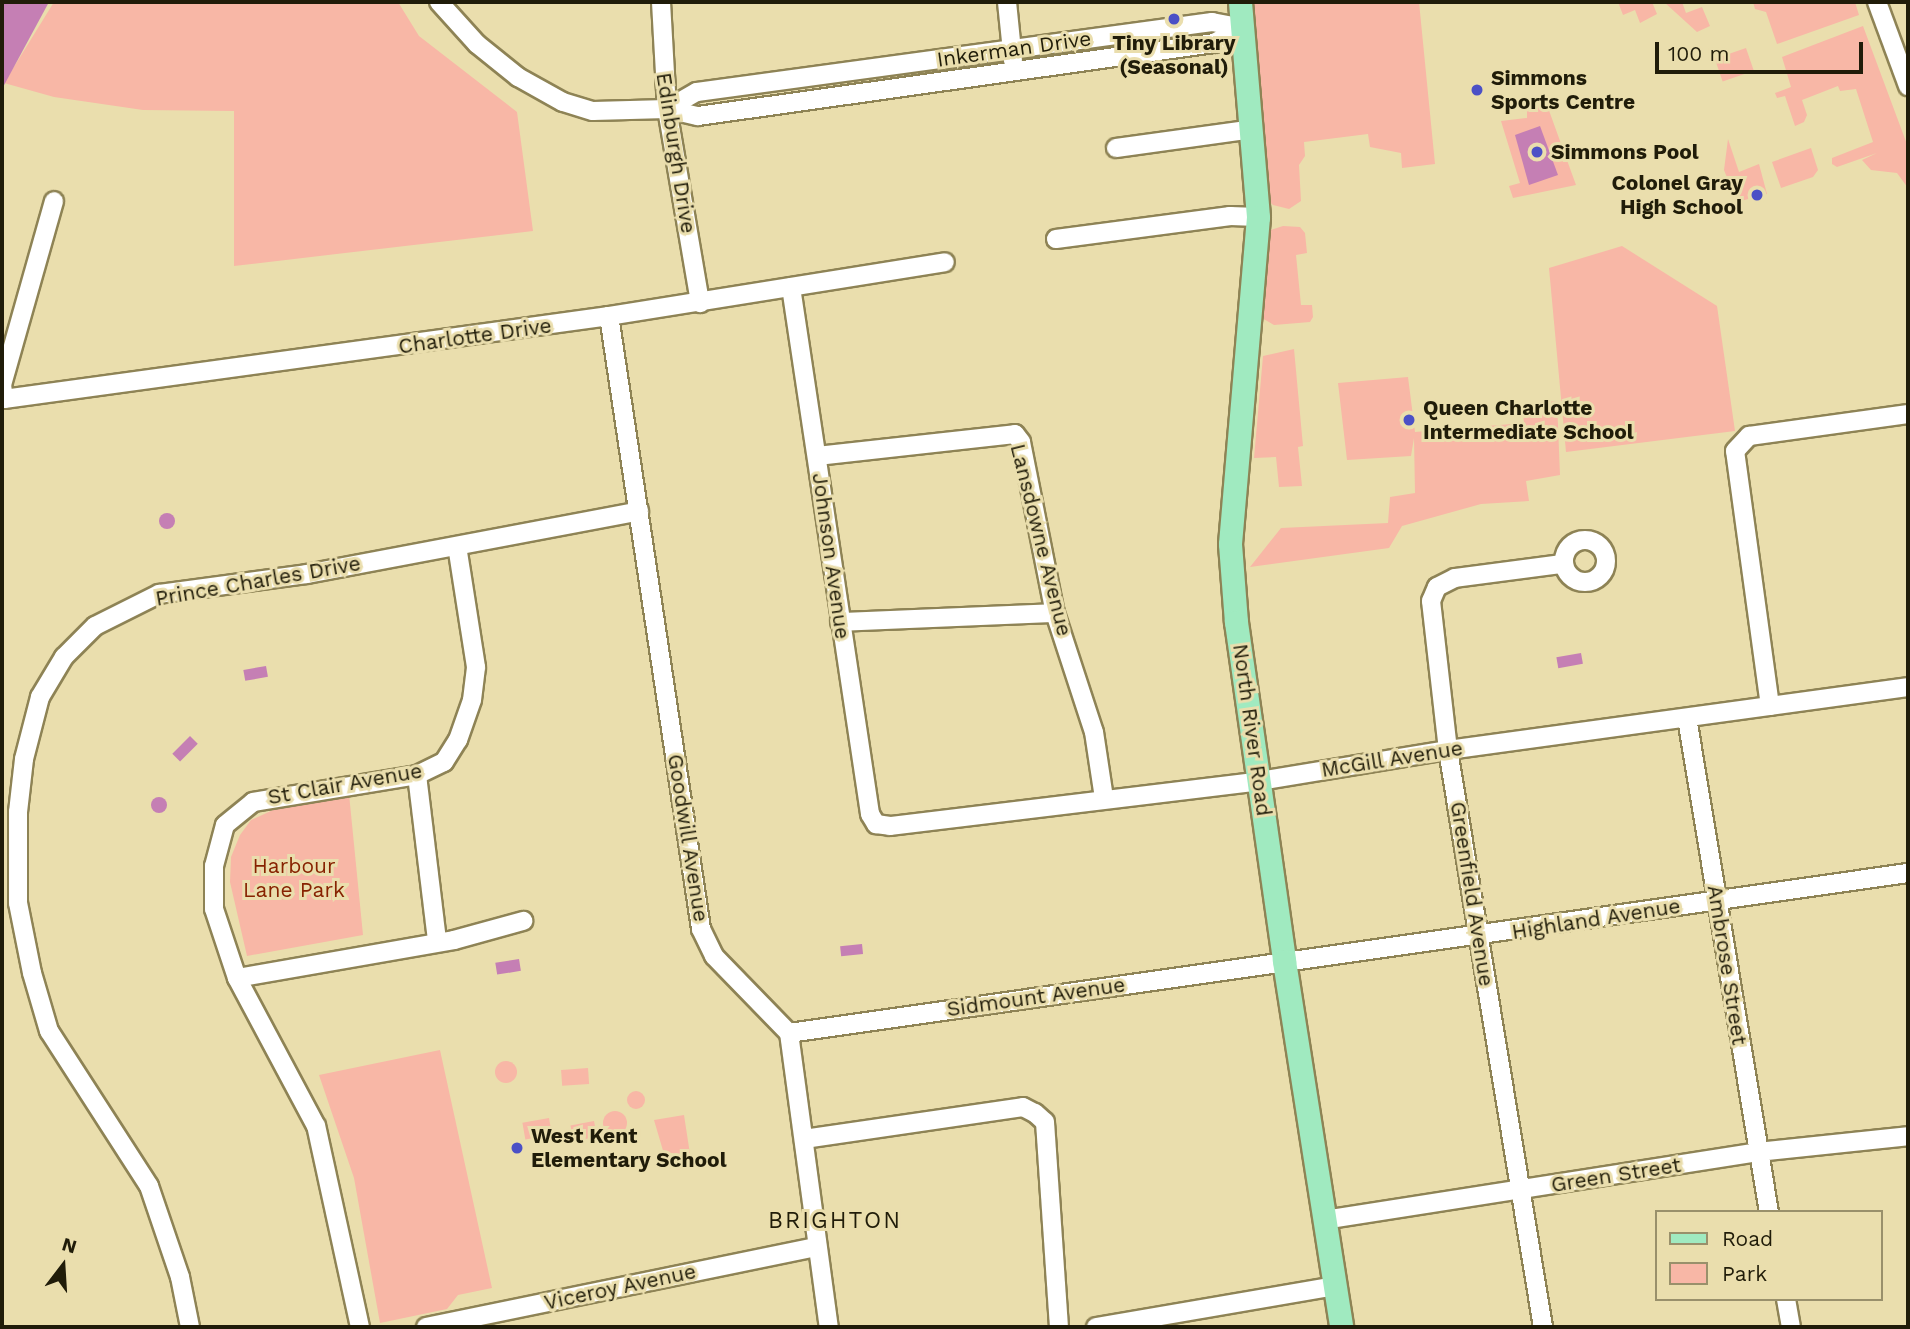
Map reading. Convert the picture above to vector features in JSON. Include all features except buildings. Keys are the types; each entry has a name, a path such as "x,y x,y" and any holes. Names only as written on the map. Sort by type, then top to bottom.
{"main road":[{"name":"North River Road","path":"1240,2 1253,129 1258,217 1230,544 1236,622 1284,961 1341,1327"}],"street":[{"name":"Inkerman Drive","path":"439,2 477,44 518,77 563,102 593,111 667,109 698,116 1214,43 1242,29"},
{"name":"Edinburgh Drive","path":"661,2 667,109 700,303"},
{"path":"1007,2 1014,71"},
{"path":"1877,2 1908,86"},
{"name":"Inkerman Drive","path":"667,109 698,92 1212,22 1242,29"},
{"path":"1116,148 1253,129"},
{"path":"3,400 2,385 54,201"},
{"path":"1056,239 1230,216 1258,217"},
{"name":"Charlotte Drive","path":"3,400 700,303 944,262"},
{"name":"Johnson Avenue","path":"791,287 870,814 876,824"},
{"name":"Goodwill Avenue","path":"609,316 701,929 714,956 789,1033"},
{"path":"1770,706 1735,452 1738,444 1749,436 1908,414"},
{"name":"Lansdowne Avenue","path":"817,456 1015,434 1021,442 1055,612 1088,709 1104,798"},
{"name":"Prince Charles Drive","path":"190,1327 180,1277 149,1186 49,1031 32,973 18,903 18,812 24,759 40,697 64,657 95,626 159,594 457,546 639,511"},
{"name":"St Clair Avenue","path":"360,1327 316,1126 237,978 220,933 212,886 218,846 237,811 253,802 288,793 417,775 444,762 458,740 472,700 477,667 457,546"},
{"name":"Greenfield Avenue","path":"1543,1327 1448,750 1430,622 1431,601 1437,587 1455,578 1561,564"},
{"path":"840,622 1055,612"},
{"name":"McGill Avenue","path":"876,824 890,826 1260,781 1448,750 1908,687"},
{"name":"Ambrose Street","path":"1687,718 1769,1210"},
{"path":"417,775 437,942"},
{"name":"Highland Avenue","path":"1284,961 1480,938 1716,900 1908,873"},
{"path":"237,978 437,942 523,921"},
{"name":"Sidmount Avenue","path":"789,1033 1284,961"},
{"path":"789,1033 804,1139 815,1247 829,1327"},
{"path":"804,1139 1023,1107 1035,1113 1045,1122 1059,1327"},
{"name":"Green Street","path":"1324,1220 1757,1152 1908,1136"},
{"name":"Viceroy Avenue","path":"426,1327 815,1247"},
{"path":"1096,1327 1335,1286"},
{"path":"1786,1301 1791,1327"}],"green space":[{"path":"54,2 398,2 419,36 517,112 533,231 234,266 234,111 143,110 54,97 4,83"},
{"path":"1247,2 1419,2 1435,164 1402,168 1401,153 1370,147 1368,134 1304,142 1305,156 1299,165 1301,201 1289,209 1273,205 1267,199"},
{"path":"1618,2 1652,2 1657,14 1640,23 1635,10 1623,15"},
{"path":"1664,2 1682,2 1686,13 1702,7 1710,26 1697,32"},
{"path":"1753,2 1855,2 1859,15 1777,44 1766,12 1755,9"},
{"path":"1863,26 1908,147 1908,188 1897,173 1871,170 1862,160 1877,153 1837,167 1832,164 1832,158 1873,142 1856,89 1840,91 1838,86 1802,100 1807,115 1804,122 1795,126 1785,96 1777,98 1775,93 1791,87 1782,57"},
{"path":"1746,48 1754,71 1723,81 1715,59"},
{"name":"Simmons Pool","path":"1547,105 1576,185 1513,198 1509,186 1520,183 1501,121 1527,118 1527,108"},
{"path":"1728,139 1739,172 1759,164 1767,194 1737,202 1724,170"},
{"path":"1811,148 1818,170 1813,177 1781,188 1772,162"},
{"path":"1283,226 1300,227 1305,233 1307,253 1296,255 1301,305 1312,305 1313,317 1310,322 1274,325 1260,317 1268,231"},
{"path":"1622,246 1717,306 1735,431 1566,452 1549,268"},
{"path":"1294,349 1303,446 1298,447 1302,486 1279,487 1276,457 1254,458 1263,356"},
{"path":"1408,377 1415,432 1524,423 1522,405 1557,401 1560,475 1526,481 1529,501 1481,504 1402,526 1389,548 1250,567 1281,528 1388,523 1390,497 1415,493 1414,438 1411,456 1347,460 1338,383"},
{"name":"Harbour Lane Park","path":"349,794 363,935 247,956 230,882 231,857 240,835 251,820 273,810"},
{"path":"440,1050 492,1288 458,1295 447,1309 380,1323 354,1178 319,1075"},
{"path":"502,1061 510,1061 517,1068 517,1076 510,1083 502,1083 495,1076 495,1068"},
{"path":"588,1068 589,1084 562,1086 561,1070"},
{"path":"632,1091 640,1091 645,1100 643,1107 632,1109 627,1104 627,1096"},
{"path":"615,1111 624,1114 627,1123 624,1132 615,1135 606,1132 603,1123 606,1114"},
{"path":"684,1115 692,1167 676,1170 673,1153 664,1154 654,1120"},
{"path":"549,1118 552,1135 525,1139 522,1123"},
{"path":"594,1121 597,1137 573,1141 570,1126"}],"shaded area":[{"path":"2,2 49,2 2,89"},
{"path":"1540,126 1558,175 1529,185 1515,135"},
{"path":"167,513 173,515 173,527 167,529 161,527 159,521 161,515"},
{"path":"1581,653 1583,664 1558,668 1556,657"},
{"path":"266,666 268,677 245,681 243,670"},
{"path":"190,736 198,744 180,761 172,754"},
{"path":"156,797 162,797 167,805 165,811 156,813 151,808 151,802"},
{"path":"862,944 863,954 841,956 840,946"},
{"path":"519,959 521,971 497,975 495,963"}],"place":[{"name":"Tiny Library (Seasonal)","path":"1174,19"},
{"name":"Simmons Sports Centre","path":"1477,90"},
{"name":"Simmons Pool","path":"1537,152"},
{"name":"Colonel Gray High School","path":"1757,195"},
{"name":"Queen Charlotte Intermediate School","path":"1409,420"},
{"name":"West Kent Elementary School","path":"517,1148"}],"district":[{"name":"BRIGHTON","path":"835,1221"}]}
